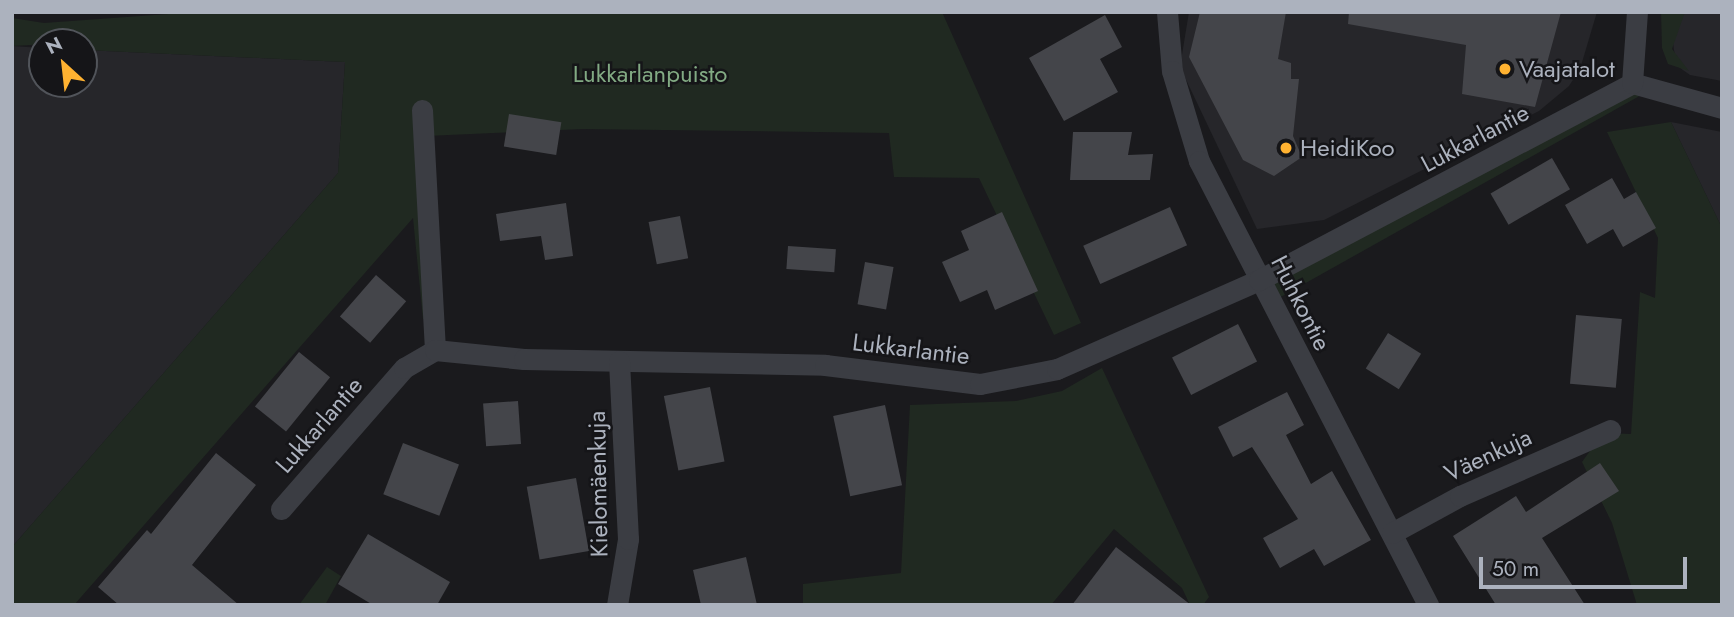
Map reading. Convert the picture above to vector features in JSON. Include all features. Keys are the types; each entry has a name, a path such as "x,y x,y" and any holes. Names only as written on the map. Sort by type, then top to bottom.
{"street":[{"name":"Huhkontie","path":"1167,12 1172,71 1181,112 1199,161 1392,533 1421,603"},
{"path":"1637,12 1632,83 1722,108"},
{"name":"Lukkarlantie","path":"281,509 404,368 435,350 524,359 825,365 980,384 1017,379 1096,354 1259,280 1632,83"},
{"path":"422,110 435,350"},
{"name":"Kielomäenkuja","path":"617,605 628,539 619,360"},
{"name":"Väenkuja","path":"1392,533 1471,491 1610,430"}],"shaded area":[{"path":"1189,12 1597,12 1580,69 1569,86 1539,111 1324,220 1257,229 1180,67"},
{"path":"1669,12 1722,12 1722,81 1690,75 1676,65"},
{"path":"12,46 28,47 28,98 98,98 98,51 345,62 338,173 12,547"},
{"path":"1671,122 1722,132 1722,228"}],"green space":[{"name":"Lukkarlanpuisto","path":"196,12 942,12 1081,323 1054,335 979,178 894,177 889,133 583,129 426,136 444,319 423,319 413,218 74,605 12,605 12,547 338,173 345,62 98,51 98,28 28,28 28,45 12,46 12,18 44,23"},
{"path":"1661,12 1685,12 1672,49 1689,71 1668,64 1662,48"},
{"path":"1632,83 1652,89 1270,303 1259,280"},
{"path":"1671,122 1722,228 1722,605 1637,605 1612,523 1582,462 1603,433 1631,434 1640,292 1655,298 1658,238 1607,132"},
{"path":"1102,368 1209,597 1203,605 1190,605 1182,588 1114,529 1051,605 803,605 803,584 901,573 910,405 1016,401 1062,391"},
{"path":"327,567 341,576 325,605 299,605"}],"building":[{"path":"1200,12 1286,12 1278,59 1291,63 1291,79 1299,79 1293,136 1302,157 1274,176 1243,160 1189,57"},
{"name":"Vaajatalot","path":"1349,12 1561,12 1535,107 1462,94 1466,45 1348,24"},
{"path":"1105,15 1122,47 1100,59 1118,92 1064,121 1029,58"},
{"path":"509,114 561,122 556,155 504,147"},
{"path":"1073,132 1132,132 1128,155 1153,154 1150,180 1070,180"},
{"path":"1552,158 1570,189 1509,225 1491,194"},
{"path":"1612,178 1624,199 1636,192 1656,228 1623,247 1613,229 1587,244 1565,205"},
{"path":"566,203 573,256 545,260 541,236 500,241 496,214"},
{"path":"1170,207 1187,245 1100,284 1083,246"},
{"path":"1002,212 1038,291 995,310 987,290 960,302 942,262 969,250 961,231"},
{"path":"680,216 688,258 657,264 649,222"},
{"path":"788,246 836,249 834,272 786,269"},
{"path":"865,262 894,267 886,309 858,304"},
{"path":"376,275 406,301 370,343 340,317"},
{"path":"1576,315 1622,319 1616,388 1570,384"},
{"path":"1238,324 1257,361 1191,395 1172,358"},
{"path":"1388,333 1421,354 1399,389 1366,369"},
{"path":"299,352 330,377 286,432 255,406"},
{"path":"710,387 725,462 678,471 664,396"},
{"path":"1287,392 1304,425 1286,435 1311,484 1332,471 1371,540 1324,566 1314,549 1280,568 1263,538 1298,519 1252,447 1233,457 1218,427"},
{"path":"518,401 521,444 486,446 483,403"},
{"path":"885,405 902,485 850,496 833,416"},
{"path":"403,443 459,465 439,516 383,494"},
{"path":"216,453 256,485 192,565 239,605 119,605 98,587 147,530 151,534"},
{"path":"1600,463 1619,491 1542,538 1585,605 1496,605 1453,536 1516,496 1526,512"},
{"path":"576,478 589,551 540,560 527,487"},
{"path":"368,534 450,582 437,605 373,605 338,584"},
{"path":"1116,547 1191,605 1072,605"},
{"path":"746,557 757,605 701,605 693,570"}],"place":[{"name":"Vaajatalot","path":"1505,69"},
{"name":"HeidiKoo","path":"1286,148"}]}
